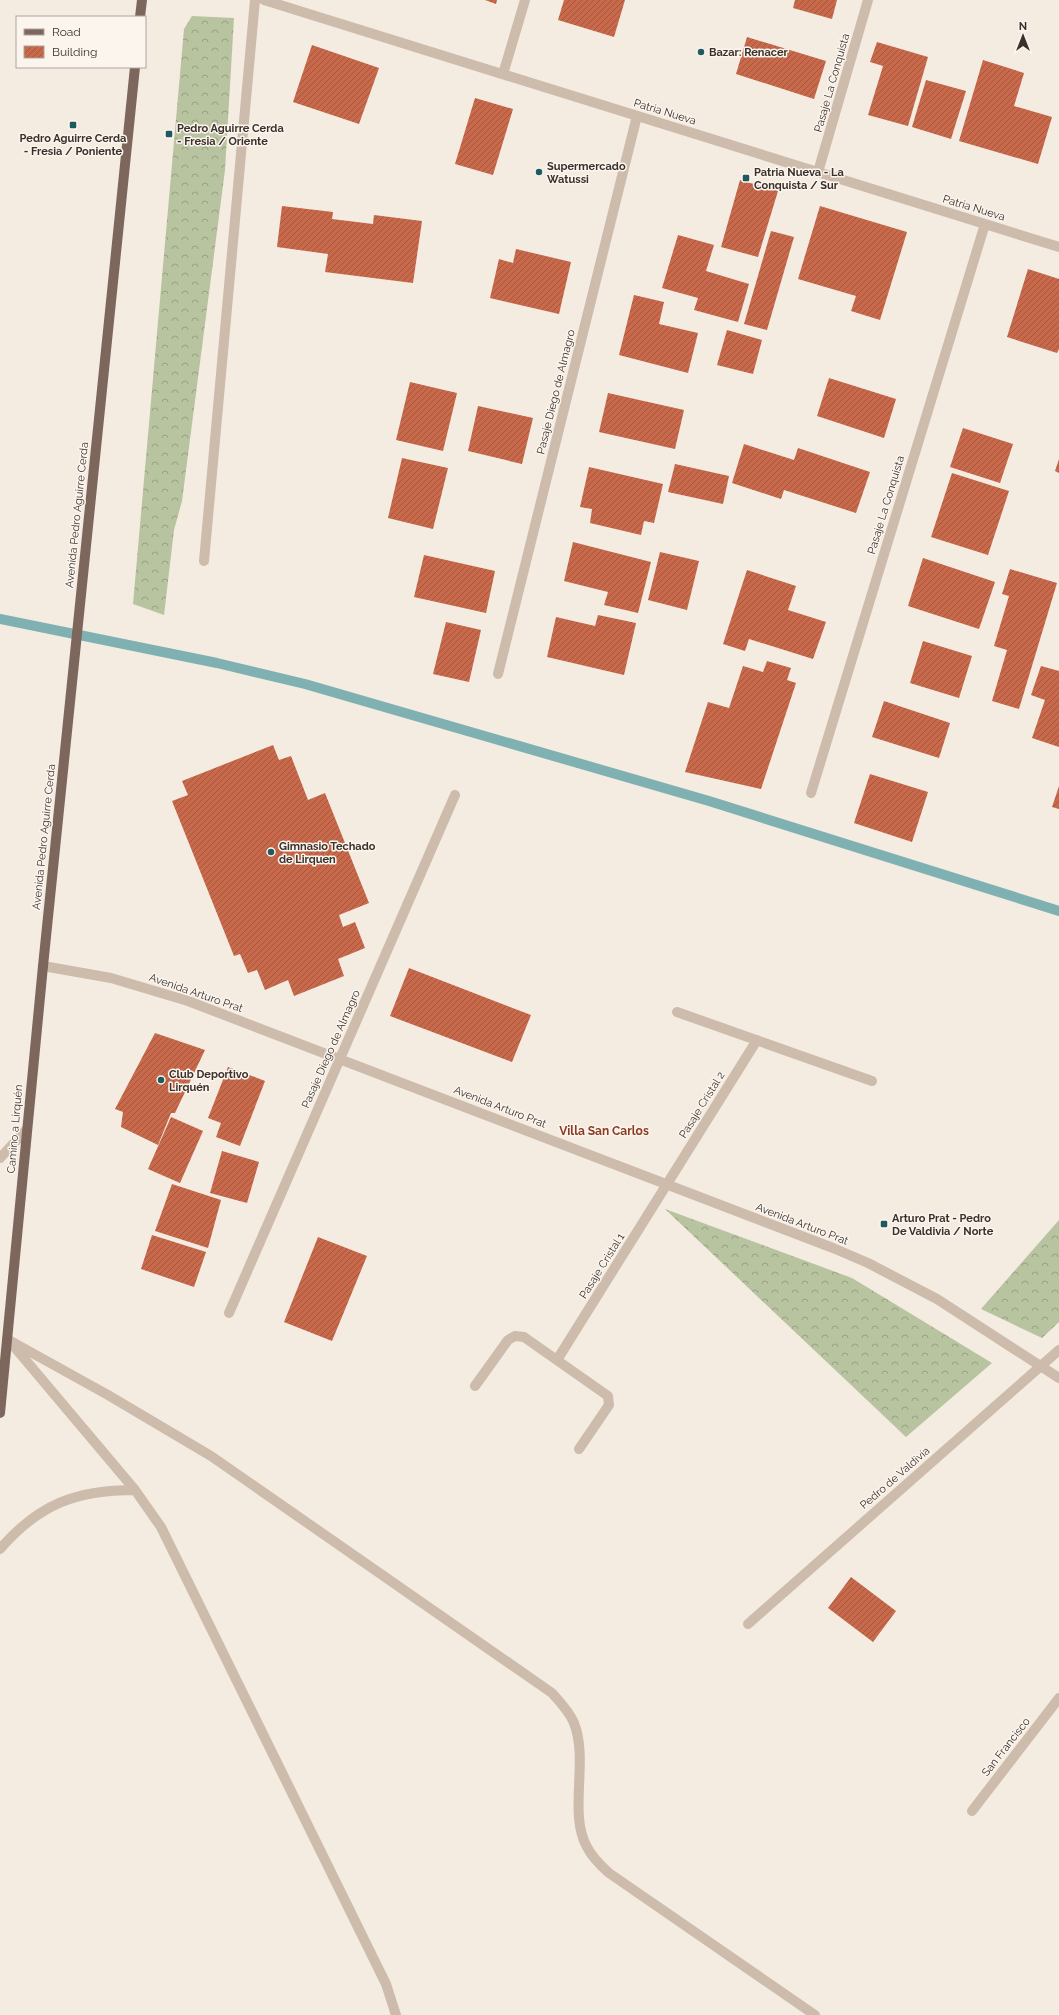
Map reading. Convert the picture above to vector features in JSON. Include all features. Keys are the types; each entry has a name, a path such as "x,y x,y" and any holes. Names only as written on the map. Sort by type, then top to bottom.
{"main road":[{"path":"140,16 142,0"},
{"name":"Avenida Pedro Aguirre Cerda","path":"43,966 135,68"},
{"name":"Camino a Lirquén","path":"0,1413 43,966"}],"street":[{"path":"204,561 255,0"},
{"name":"Patria Nueva","path":"264,0 1059,247"},
{"path":"503,74 525,0"},
{"name":"Pasaje La Conquista","path":"818,172 868,0"},
{"name":"Pasaje Diego de Almagro","path":"498,674 638,116"},
{"name":"Pasaje La Conquista","path":"810,793 984,224"},
{"name":"Pasaje Diego de Almagro","path":"229,1313 455,794"},
{"name":"Avenida Arturo Prat","path":"43,966 111,978 150,988 188,1001 667,1184 868,1263 937,1299 1059,1378"},
{"path":"677,1012 872,1081"},
{"name":"Pasaje Cristal 2","path":"667,1184 757,1040"},
{"path":"0,1158 27,1129"},
{"name":"Pasaje Cristal 1","path":"557,1360 667,1184"},
{"path":"475,1386 508,1340 515,1336 524,1337 604,1393 610,1401 607,1409 579,1449"},
{"path":"7,1339 135,1490 161,1527 386,1984 396,2015"},
{"path":"7,1339 108,1395 211,1456 552,1693 564,1706 574,1722 579,1739 580,1817 582,1832 586,1846 596,1861 608,1873 815,2015"},
{"name":"Pedro de Valdivia","path":"748,1624 1059,1350"},
{"path":"0,1550 14,1534 33,1518 54,1504 80,1495 107,1490 135,1490"},
{"name":"San Francisco","path":"972,1811 1059,1698"}],"green space":[{"path":"192,16 234,18 225,170 182,501 174,530 164,615 133,604 184,29"},
{"path":"665,1209 852,1278 992,1363 906,1437"},
{"path":"1059,1220 1059,1322 1042,1338 981,1309"}],"building":[{"path":"485,0 497,0 496,4"},
{"path":"564,0 625,0 614,37 558,20"},
{"path":"795,0 837,0 832,19 793,8"},
{"path":"747,37 826,61 814,99 736,74"},
{"path":"877,42 928,57 908,126 868,115 883,66 870,62"},
{"path":"312,45 379,68 359,124 293,102"},
{"path":"983,60 1024,73 1014,106 1052,117 1038,164 959,141"},
{"path":"926,80 966,91 951,139 912,127"},
{"path":"475,98 513,109 493,175 455,164"},
{"path":"740,180 778,191 758,257 721,247"},
{"path":"282,206 333,212 332,219 373,224 374,215 422,221 413,283 325,272 328,254 277,247"},
{"path":"820,206 907,232 880,320 851,311 856,296 798,279"},
{"path":"771,231 794,237 767,330 744,324"},
{"path":"678,235 714,245 706,271 749,284 738,322 694,310 698,298 662,288"},
{"path":"516,249 571,262 559,314 490,298 499,259 513,263"},
{"path":"1028,269 1059,279 1059,349 1057,353 1007,337"},
{"path":"634,295 664,302 659,324 698,333 688,373 619,355"},
{"path":"727,330 762,340 753,374 717,365"},
{"path":"829,378 896,399 884,438 817,416"},
{"path":"410,382 457,393 443,451 396,440"},
{"path":"608,393 684,410 675,449 599,432"},
{"path":"478,406 533,418 522,464 468,451"},
{"path":"963,428 1013,444 1000,483 950,467"},
{"path":"744,444 794,460 798,448 870,472 856,513 784,490 781,499 732,483"},
{"path":"402,458 448,468 433,529 388,518"},
{"path":"1059,459 1059,473 1055,471"},
{"path":"675,464 729,476 723,504 668,492"},
{"path":"589,467 663,484 654,523 644,521 641,535 590,523 592,509 580,507"},
{"path":"952,473 1009,491 988,555 931,537"},
{"path":"573,542 651,562 638,613 604,605 608,592 564,581"},
{"path":"660,552 699,561 687,610 648,600"},
{"path":"424,555 495,571 486,613 414,597"},
{"path":"923,558 995,582 979,629 908,606"},
{"path":"1010,569 1057,583 1019,709 992,701 1007,650 994,646 1009,596 1002,594"},
{"path":"747,570 796,586 788,610 826,622 813,659 749,639 745,651 723,644"},
{"path":"598,615 636,623 624,675 547,657 556,617 595,626"},
{"path":"446,622 481,630 469,682 433,674"},
{"path":"923,641 972,656 959,698 910,683"},
{"path":"767,661 791,668 787,680 796,683 761,789 685,772 708,702 729,708 743,666 763,672"},
{"path":"1041,666 1059,671 1059,747 1032,738 1045,700 1031,695"},
{"path":"884,701 950,723 939,758 872,737"},
{"name":"Gimnasio Techado de Lirquen","path":"273,745 279,760 291,756 308,800 325,793 369,903 339,915 343,927 355,922 365,948 338,959 344,976 294,996 288,980 265,990 257,970 248,973 240,954 234,956 172,801 188,795 182,781"},
{"path":"870,774 928,792 912,842 854,823"},
{"path":"1059,786 1059,809 1052,807"},
{"path":"409,968 531,1015 512,1062 390,1016"},
{"name":"Club Deportivo Lirquén","path":"155,1033 205,1050 175,1113 171,1113 158,1145 121,1127 123,1112 115,1109"},
{"path":"228,1067 265,1081 240,1146 216,1137 221,1123 208,1118"},
{"path":"171,1117 203,1131 180,1183 148,1169"},
{"path":"222,1151 259,1162 247,1203 210,1193"},
{"path":"172,1184 221,1200 208,1248 155,1231"},
{"path":"152,1235 206,1252 194,1287 141,1269"},
{"path":"318,1237 367,1256 332,1341 284,1322"},
{"path":"851,1577 896,1611 873,1642 828,1608"}],"waterway":[{"path":"0,619 217,663 305,684 709,801 1059,911"}],"place":[{"name":"Bazar: Renacer","path":"701,52"},
{"name":"Pedro Aguirre Cerda - Fresia / Poniente","path":"73,125"},
{"name":"Pedro Aguirre Cerda - Fresia / Oriente","path":"169,134"},
{"name":"Supermercado Watussi","path":"539,172"},
{"name":"Patria Nueva - La Conquista / Sur","path":"746,178"},
{"name":"Gimnasio Techado de Lirquen","path":"271,852"},
{"name":"Club Deportivo Lirquén","path":"161,1080"},
{"name":"Arturo Prat - Pedro De Valdivia / Norte","path":"884,1224"}],"district":[{"name":"Villa San Carlos","path":"604,1131"}]}
